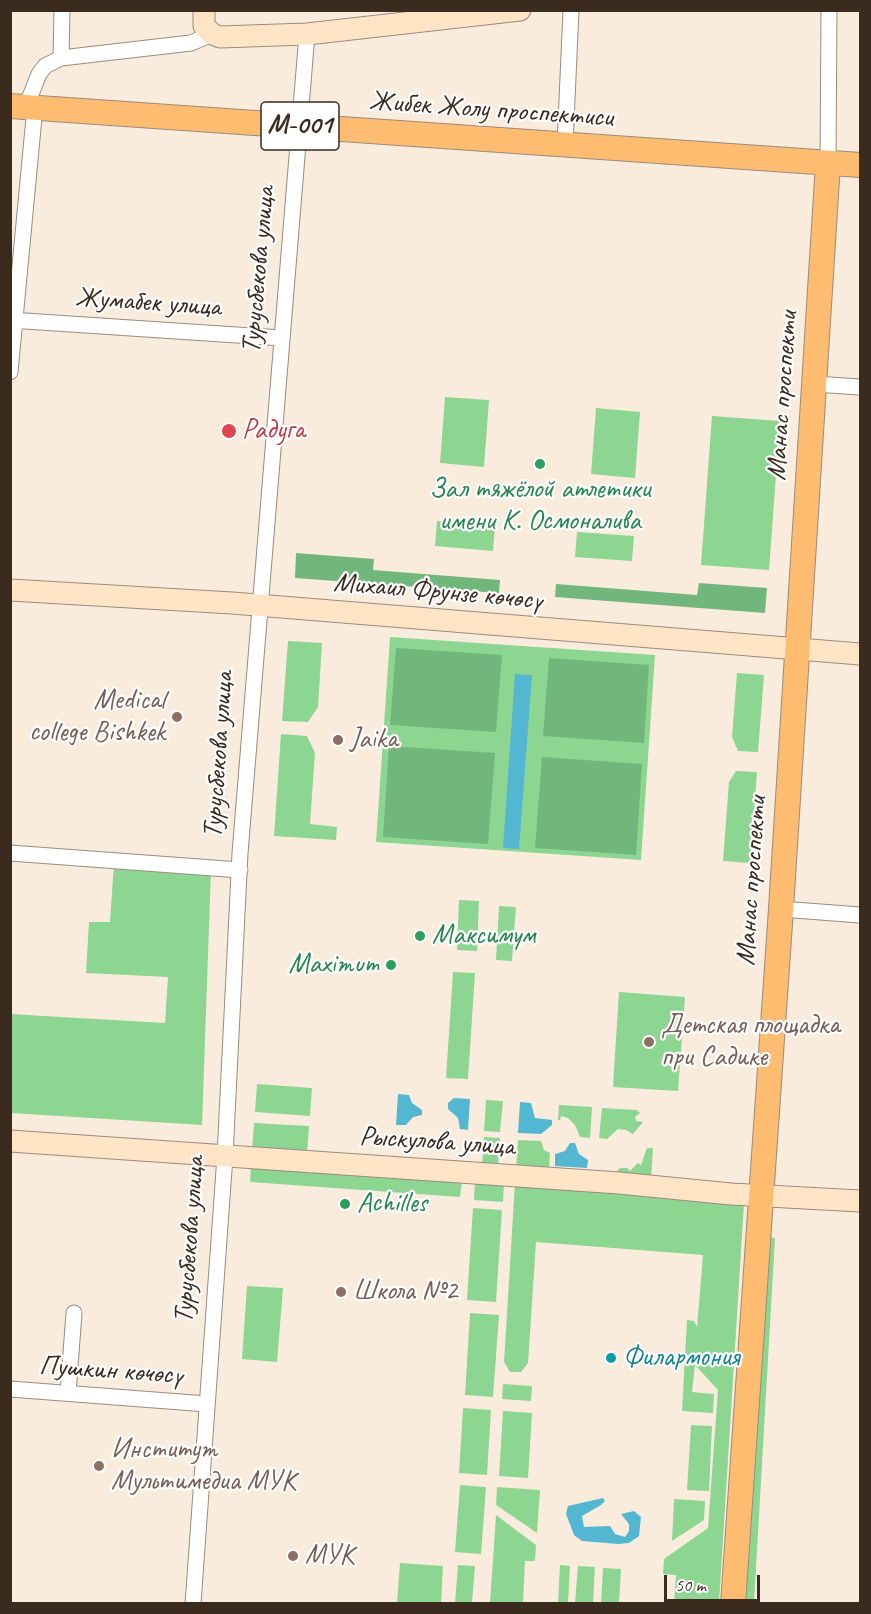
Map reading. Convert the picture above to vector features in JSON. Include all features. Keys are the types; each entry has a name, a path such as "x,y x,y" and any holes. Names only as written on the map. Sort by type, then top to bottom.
{"main road":[{"name":"Жибек Жолу проспектиси","path":"24,107 861,165"},
{"name":"Манас проспекти","path":"733,1604 781,909 828,163"}],"street":[{"path":"61,58 62,10"},
{"path":"204,10 204,26 212,34 220,37 307,34 419,16 520,10"},
{"path":"565,145 572,10"},
{"path":"828,163 829,10"},
{"path":"10,372 24,107 39,74 45,66 61,58 191,43 212,34"},
{"name":"Турусбекова улица","path":"194,1604 225,1156 240,870 259,606 307,34"},
{"name":"Жумабек улица","path":"13,320 282,338"},
{"path":"814,384 861,387"},
{"name":"Михаил Фрунзе көчөсү","path":"10,590 259,606 861,654"},
{"path":"10,853 240,870"},
{"path":"781,909 861,915"},
{"name":"Рыскулова улица","path":"10,1141 861,1201"},
{"path":"68,1393 74,1313"},
{"name":"Пушкин көчөсү","path":"10,1389 207,1404"}],"green space":[{"path":"445,397 489,400 484,467 440,463"},
{"path":"596,408 640,412 635,478 591,474"},
{"path":"712,416 780,421 769,570 701,565"},
{"path":"437,521 495,525 493,551 435,546"},
{"path":"577,532 634,536 632,561 575,557"},
{"path":"296,553 374,559 373,570 500,580 499,593 295,578"},
{"path":"699,583 767,588 765,613 555,597 556,584 697,595"},
{"path":"390,637 655,655 641,860 376,842"},
{"path":"288,641 322,643 318,707 308,722 282,721"},
{"path":"396,648 502,655 496,732 390,725"},
{"path":"549,658 649,665 644,743 543,736"},
{"path":"737,673 764,675 758,752 738,751 732,737"},
{"path":"281,734 307,736 315,753 310,824 337,827 336,840 274,836"},
{"path":"389,746 495,753 488,844 383,837"},
{"path":"542,757 642,764 636,855 535,848"},
{"path":"736,771 757,772 750,863 723,861 729,782"},
{"path":"114,863 211,870 202,1125 11,1113 10,1014 165,1023 168,977 86,973 89,922 110,922"},
{"path":"459,900 479,901 477,951 457,950"},
{"path":"499,906 516,907 512,961 496,960"},
{"path":"453,972 475,973 468,1079 446,1078"},
{"name":"Детская площадка при Садике","path":"619,992 685,997 678,1091 613,1087"},
{"path":"257,1084 312,1088 310,1116 255,1112"},
{"path":"486,1100 503,1101 500,1132 484,1131"},
{"path":"559,1105 592,1107 590,1138 580,1137 575,1125 568,1118 561,1116 558,1120"},
{"path":"602,1108 637,1110 640,1113 635,1117 636,1121 643,1122 633,1134 618,1129 607,1139 599,1138"},
{"path":"254,1123 309,1126 307,1155 252,1151"},
{"path":"484,1137 500,1138 498,1168 482,1167"},
{"path":"518,1140 541,1141 544,1150 550,1153 549,1171 516,1169"},
{"path":"647,1148 653,1148 651,1178 616,1172 620,1168 627,1168 630,1171 638,1163 641,1165"},
{"path":"251,1166 462,1181 460,1197 250,1182"},
{"path":"475,1181 504,1183 503,1202 474,1200"},
{"path":"515,1183 744,1203 719,1603 674,1603 676,1575 663,1574 664,1559 708,1528 718,1390 695,1365 692,1392 714,1394 713,1413 682,1411 687,1320 694,1321 697,1327 703,1255 536,1242 528,1363 521,1372 510,1372 504,1362"},
{"path":"473,1208 502,1210 496,1302 467,1300"},
{"path":"766,1237 775,1238 754,1603 744,1604"},
{"path":"247,1286 283,1288 277,1362 242,1359"},
{"path":"470,1313 499,1315 493,1397 465,1395"},
{"path":"503,1384 532,1386 531,1401 502,1399"},
{"path":"463,1408 491,1410 487,1475 459,1473"},
{"path":"503,1411 532,1413 528,1478 499,1476"},
{"path":"691,1425 712,1426 709,1491 687,1490"},
{"path":"460,1485 486,1487 481,1554 455,1552"},
{"path":"497,1487 540,1490 537,1533 496,1505"},
{"path":"674,1499 705,1501 704,1520 672,1541"},
{"path":"496,1515 536,1545 535,1561 525,1561 523,1603 490,1603"},
{"path":"400,1563 443,1566 441,1603 397,1603"},
{"path":"458,1565 475,1566 472,1603 455,1603"},
{"path":"560,1565 570,1566 568,1603 558,1603"},
{"path":"578,1566 595,1567 593,1603 575,1603"},
{"path":"603,1568 621,1569 619,1603 601,1603"}],"water":[{"path":"515,674 532,675 519,849 503,848"},
{"path":"398,1094 409,1095 412,1103 422,1110 422,1115 413,1117 406,1125 396,1125"},
{"path":"454,1098 470,1099 468,1130 460,1129 458,1118 448,1109 448,1103"},
{"path":"520,1102 531,1103 535,1118 552,1120 552,1125 541,1134 518,1133"},
{"path":"570,1143 575,1143 579,1154 588,1160 587,1168 555,1166 555,1154 565,1151"},
{"path":"603,1498 605,1501 601,1505 582,1516 584,1527 610,1526 615,1534 625,1537 629,1531 629,1524 621,1514 634,1511 641,1517 639,1536 629,1543 618,1544 582,1541 574,1535 566,1514 568,1506"}],"place":[{"name":"Радуга","path":"229,431"},
{"name":"Зал тяжёлой атлетики имени К. Осмоналива","path":"540,464"},
{"name":"Medical college Bishkek","path":"177,717"},
{"name":"Jaika","path":"338,740"},
{"name":"Максимум","path":"420,936"},
{"name":"Maximum","path":"391,965"},
{"name":"Детская площадка при Садике","path":"649,1042"},
{"name":"Achilles","path":"345,1204"},
{"name":"Школа №2","path":"341,1292"},
{"name":"Филармония","path":"611,1358"},
{"name":"Институт Мультимедиа МУК","path":"99,1466"},
{"name":"МУК","path":"293,1556"}]}
